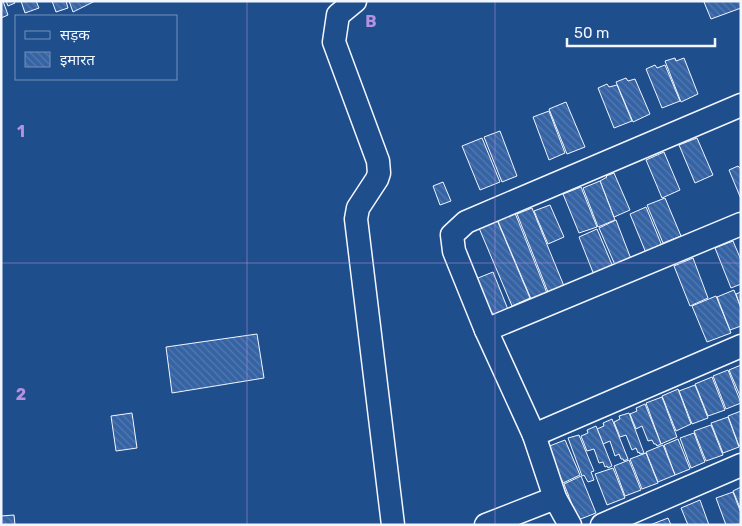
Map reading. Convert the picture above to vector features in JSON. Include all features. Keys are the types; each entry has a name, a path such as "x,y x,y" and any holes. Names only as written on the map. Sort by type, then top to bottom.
{"street":[{"path":"355,1 338,15 334,42 378,161 379,172 377,179 358,208 356,219 393,525"},
{"path":"570,525 555,498 534,435 486,330 454,251 452,235 466,222 741,105"},
{"path":"486,330 741,224"},
{"path":"534,435 741,346"},
{"path":"602,525 741,464"},
{"path":"486,525 555,498"}],"building":[{"path":"1,1 3,1 8,15 1,18"},
{"path":"6,1 14,1 15,3 8,6"},
{"path":"21,1 36,1 39,8 25,13"},
{"path":"52,1 66,1 68,8 56,12"},
{"path":"69,1 95,1 73,12"},
{"path":"741,1 741,8 711,19 704,2"},
{"path":"675,58 676,61 684,58 698,94 681,102 665,61"},
{"path":"655,65 657,68 665,65 680,101 662,108 646,69"},
{"path":"626,78 628,81 635,79 650,114 633,122 616,82"},
{"path":"607,84 609,87 617,85 632,121 614,128 598,88"},
{"path":"566,102 585,147 567,154 549,109"},
{"path":"549,111 565,153 549,160 533,117"},
{"path":"500,131 517,176 502,182 484,137"},
{"path":"482,138 500,182 480,190 462,146"},
{"path":"697,138 713,175 695,183 679,145"},
{"path":"664,152 680,190 662,198 646,160"},
{"path":"738,166 741,169 741,199 729,170"},
{"path":"614,173 630,210 614,217 600,181"},
{"path":"600,181 615,220 598,227 583,188"},
{"path":"443,182 451,201 440,205 433,186"},
{"path":"581,187 597,227 579,233 563,194"},
{"path":"665,198 681,236 663,243 647,205"},
{"path":"550,205 564,237 548,244 534,211"},
{"path":"646,207 662,246 646,253 630,214"},
{"path":"532,208 564,286 548,292 517,214"},
{"path":"515,213 547,293 531,299 497,219"},
{"path":"497,220 530,298 512,306 479,228"},
{"path":"616,220 631,259 615,265 599,228"},
{"path":"597,229 613,267 594,275 579,237"},
{"path":"733,241 741,260 741,284 731,288 715,248"},
{"path":"693,258 708,298 690,306 674,266"},
{"path":"493,272 509,312 490,320 473,280"},
{"path":"734,290 741,308 741,326 730,330 717,297"},
{"path":"741,292 741,308 736,294"},
{"path":"716,296 731,333 707,342 692,306"},
{"path":"257,334 264,378 172,393 166,347"},
{"path":"741,365 741,398 729,370"},
{"path":"728,370 741,403 726,409 713,376"},
{"path":"712,377 725,410 708,416 695,384"},
{"path":"695,385 708,418 692,424 679,391"},
{"path":"678,389 691,424 676,431 662,396"},
{"path":"662,397 677,437 661,444 646,403"},
{"path":"645,404 661,444 657,446 652,440 648,441 642,426 636,429 630,414 637,411 636,408"},
{"path":"741,411 741,445 739,446 728,416"},
{"path":"132,413 137,448 116,451 111,416"},
{"path":"629,413 644,453 638,453 636,448 632,450 626,435 620,437 614,422 620,419 619,416"},
{"path":"728,417 739,447 723,453 711,423"},
{"path":"612,419 628,459 624,461 619,454 615,456 610,441 603,444 597,429 604,426 603,423"},
{"path":"711,425 723,455 706,461 694,431"},
{"path":"596,426 612,466 608,468 607,466 605,467 603,462 599,463 594,449 587,451 581,436 588,433 587,430"},
{"path":"694,433 705,462 691,468 680,438"},
{"path":"579,435 594,471 591,472 594,480 588,482 584,475 582,476 568,438"},
{"path":"678,439 690,469 675,475 664,445"},
{"path":"565,440 580,475 563,483 547,447"},
{"path":"663,445 675,475 658,482 646,452"},
{"path":"646,453 658,483 642,489 630,459"},
{"path":"629,460 641,490 625,496 614,466"},
{"path":"613,468 625,498 607,505 595,474"},
{"path":"581,476 596,513 578,520 564,484"},
{"path":"741,487 741,510 733,491"},
{"path":"733,492 741,513 741,524 726,525 716,498"},
{"path":"700,500 709,525 688,525 681,508"},
{"path":"14,515 15,525 1,525 1,516"},
{"path":"668,518 671,525 650,525"}]}
